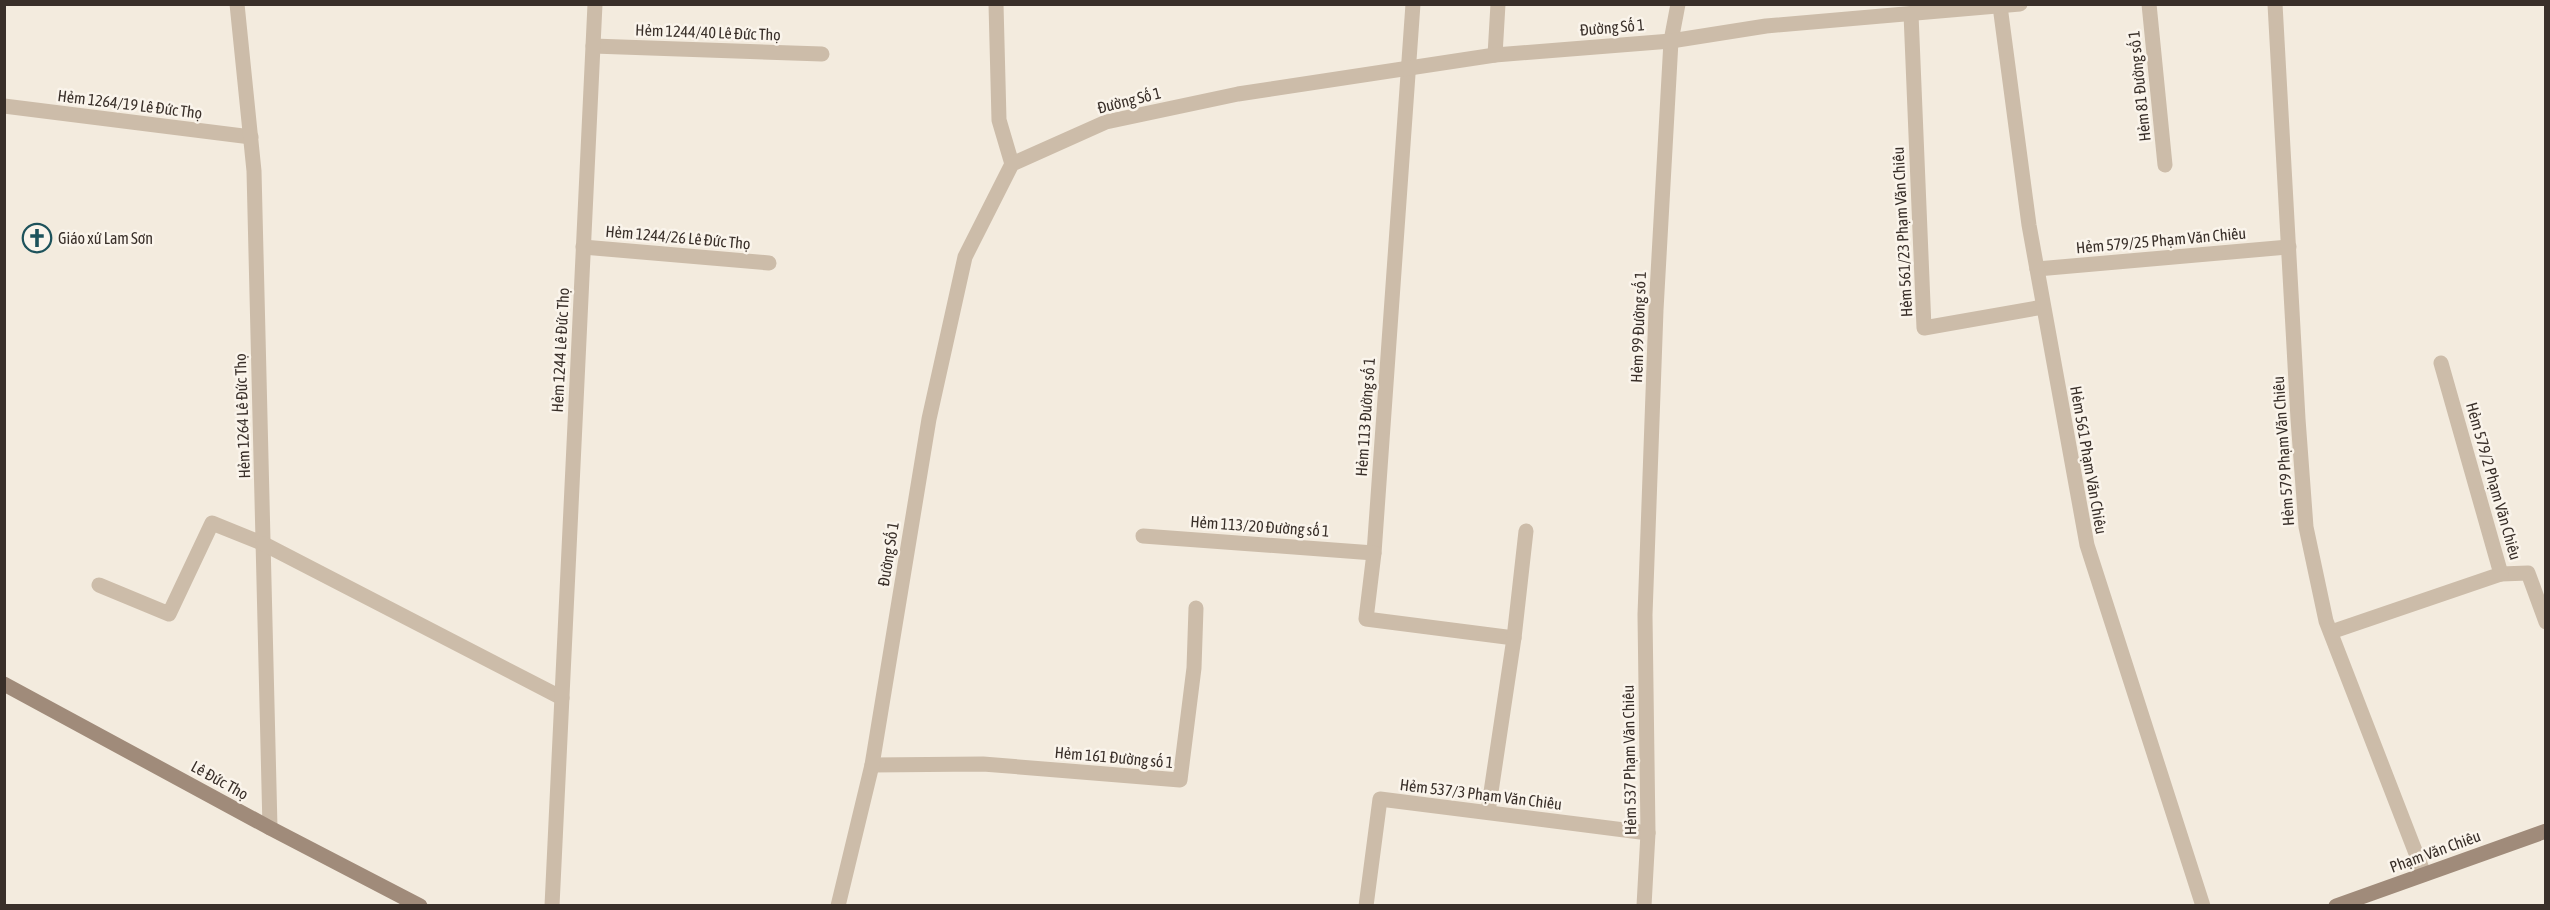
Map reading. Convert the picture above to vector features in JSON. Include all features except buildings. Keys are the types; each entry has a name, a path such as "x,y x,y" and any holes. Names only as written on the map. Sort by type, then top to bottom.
{"main road":[{"name":"Lê Đức Thọ","path":"4,684 270,828 420,906"},
{"name":"Phạm Văn Chiêu","path":"2336,906 2546,831"}],"street":[{"name":"Hẻm 1264 Lê Đức Thọ","path":"237,4 254,171 270,828"},
{"name":"Hẻm 1244 Lê Đức Thọ","path":"552,906 595,4"},
{"path":"996,4 999,120 1012,164"},
{"name":"Hẻm 113 Đường số 1","path":"1413,4 1374,553 1366,619 1514,638"},
{"path":"1495,55 1498,4"},
{"name":"Hẻm 99 Đường số 1","path":"1645,615 1656,310 1671,41 1678,4"},
{"name":"Đường Số 1","path":"838,906 872,765 928,419 965,257 1012,164 1106,122 1238,94 1495,55 1671,41 1766,26 2020,4"},
{"name":"Hẻm 81 Đường số 1","path":"2149,4 2165,165"},
{"name":"Hẻm 579 Phạm Văn Chiêu","path":"2275,4 2306,527 2326,621 2424,874"},
{"name":"Hẻm 561 Phạm Văn Chiêu","path":"2000,5 2029,225 2087,544 2203,906"},
{"name":"Hẻm 561/23 Phạm Văn Chiêu","path":"1911,14 1924,328 2043,307"},
{"name":"Hẻm 1244/40 Lê Đức Thọ","path":"593,46 822,54"},
{"name":"Hẻm 1264/19 Lê Đức Thọ","path":"4,106 251,137"},
{"name":"Hẻm 1244/26 Lê Đức Thọ","path":"584,247 769,263"},
{"name":"Hẻm 579/25 Phạm Văn Chiêu","path":"2037,269 2289,247"},
{"name":"Hẻm 579/2 Phạm Văn Chiêu","path":"2331,632 2502,574 2441,363"},
{"path":"99,585 169,614 212,523 264,544 562,698"},
{"path":"1488,813 1514,638 1526,531"},
{"name":"Hẻm 113/20 Đường số 1","path":"1143,536 1374,553"},
{"path":"2502,574 2528,573 2546,622"},
{"name":"Hẻm 161 Đường số 1","path":"872,765 983,764 1180,780 1194,668 1196,608"},
{"name":"Hẻm 537 Phạm Văn Chiêu","path":"1644,906 1648,833 1645,615"},
{"name":"Hẻm 537/3 Phạm Văn Chiêu","path":"1366,906 1380,799 1648,833"}],"place":[{"name":"Giáo xứ Lam Sơn","path":"37,238"}]}
